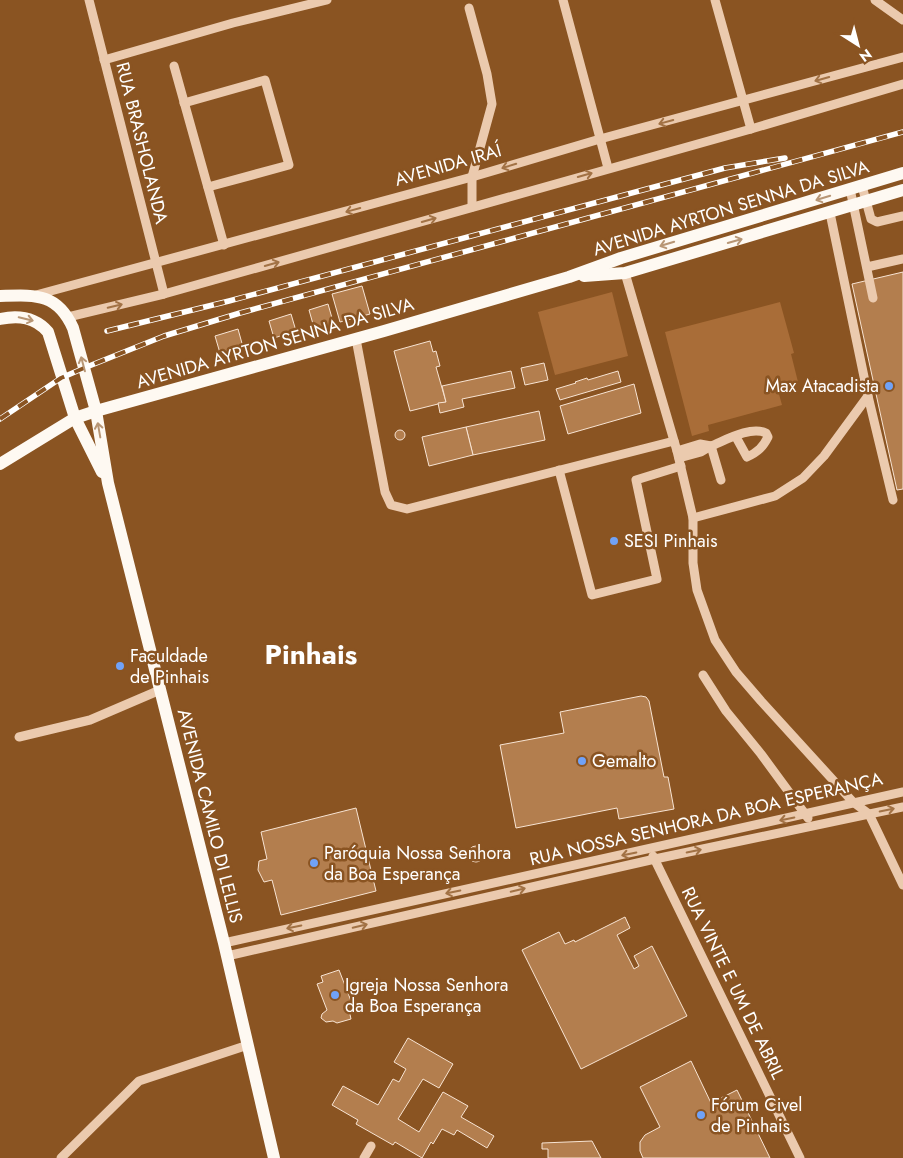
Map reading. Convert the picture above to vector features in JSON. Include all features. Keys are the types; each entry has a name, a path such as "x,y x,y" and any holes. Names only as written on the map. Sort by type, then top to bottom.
{"main road":[{"name":"AVENIDA AYRTON SENNA DA SILVA","path":"0,464 75,418 96,411 356,339 569,277 621,258 903,173"},
{"name":"AVENIDA AYRTON SENNA DA SILVA","path":"569,277 625,273 903,190"},
{"name":"AVENIDA IRAÍ","path":"0,296 36,295"},
{"path":"36,295 59,306 68,317"},
{"name":"AVENIDA CAMILO DI LELLIS","path":"0,319 20,317 31,319 41,324 48,332 75,418 108,483"},
{"name":"AVENIDA CAMILO DI LELLIS","path":"68,317 73,328 96,411 108,483 225,949 274,1158"}],"street":[{"name":"RUA BRASHOLANDA","path":"88,0 164,294"},
{"path":"104,60 242,20 327,0"},
{"path":"563,0 608,168"},
{"path":"715,0 751,129"},
{"path":"876,0 903,20"},
{"path":"469,8 487,74 492,104 472,177 472,208"},
{"name":"AVENIDA IRAÍ","path":"36,295 472,177 600,139 903,57"},
{"path":"174,66 224,245"},
{"path":"184,103 265,80 288,165 208,187"},
{"path":"68,317 164,294 751,129 903,84"},
{"path":"856,188 860,204 867,267 873,298"},
{"path":"860,204 871,219 876,222 903,216"},
{"path":"830,213 868,396 893,500"},
{"path":"867,267 903,259"},
{"path":"625,273 679,458 693,518 693,563 697,590 715,640 736,672 754,694 853,802 869,814 903,885"},
{"path":"356,339 385,492 391,505 407,509 674,441"},
{"path":"693,518 775,496 803,478 824,456 868,396"},
{"path":"559,470 592,595 657,579 636,480 679,458 700,444 711,446 736,437"},
{"path":"711,446 722,480"},
{"path":"703,675 726,711 762,754 813,825"},
{"path":"19,736 90,720 160,690"},
{"name":"RUA NOSSA SENHORA DA BOA ESPERANÇA","path":"225,949 649,849 903,792"},
{"name":"RUA NOSSA SENHORA DA BOA ESPERANÇA","path":"225,949 903,807"},
{"name":"RUA VINTE E UM DE ABRIL","path":"649,849 800,1158"},
{"path":"61,1158 139,1081 248,1045"},
{"path":"364,1158 371,1146"}],"shaded area":[{"path":"612,292 628,356 555,375 538,312"},
{"path":"780,302 794,353 791,354 798,382 777,387 782,405 708,425 709,431 692,436 665,332"}],"building":[{"name":"Max Atacadista","path":"903,272 903,489 897,490 852,284"},
{"path":"362,286 370,314 340,322 332,294"},
{"path":"328,304 334,325 315,331 309,310"},
{"path":"291,314 296,331 274,338 269,321"},
{"path":"238,329 243,347 220,353 215,336"},
{"path":"430,341 433,352 436,351 440,366 436,367 446,402 410,411 394,351"},
{"path":"544,363 548,380 525,385 521,368"},
{"path":"511,371 515,388 462,399 464,407 440,413 438,403 446,402 442,386"},
{"path":"618,371 621,382 560,400 556,389 587,378 588,380"},
{"path":"634,384 641,413 568,434 560,406"},
{"path":"539,411 545,440 473,455 466,427"},
{"path":"466,427 473,455 429,466 422,437"},
{"path":"398,430 402,430 405,435 404,439 398,440 395,437 395,433"},
{"name":"Gemalto","path":"641,696 646,697 649,701 664,777 668,777 674,809 619,819 617,808 516,828 500,745 564,733 560,712"},
{"name":"Paróquia Nossa Senhora da Boa Esperança","path":"356,808 376,891 281,915 272,880 264,882 258,870 259,861 267,859 261,832"},
{"path":"473,846 479,846 484,851 482,860 473,862 468,857 468,851"},
{"path":"625,917 630,928 617,935 634,969 639,966 634,956 652,946 687,1016 581,1069 522,950 559,932 565,944 574,940 575,942"},
{"name":"Igreja Nossa Senhora da Boa Esperança","path":"339,970 353,1006 349,1010 351,1019 337,1023 333,1021 326,1022 321,1018 322,1014 327,1010 317,984 323,982 321,976"},
{"path":"408,1038 453,1064 439,1088 423,1079 398,1119 419,1132 443,1092 468,1106 461,1117 494,1136 487,1148 457,1130 454,1135 442,1129 433,1144 431,1142 422,1158 395,1142 393,1145 356,1124 358,1120 332,1105 343,1086 378,1105 393,1079 399,1082 406,1069 394,1062"},
{"name":"Fórum Civel de Pinhais","path":"691,1061 711,1103 737,1090 770,1158 643,1158 640,1151 640,1142 645,1135 660,1127 640,1087"},
{"path":"592,1141 601,1158 548,1158 548,1149 542,1149 542,1143"}],"railway":[{"path":"0,419 61,378 164,336 240,313 903,132"},
{"path":"107,331 229,301 725,168 785,158"}],"place":[{"name":"Max Atacadista","path":"889,386"},
{"name":"SESI Pinhais","path":"614,541"},
{"name":"Faculdade de Pinhais","path":"120,666"},
{"name":"Gemalto","path":"582,761"},
{"name":"Paróquia Nossa Senhora da Boa Esperança","path":"314,863"},
{"name":"Igreja Nossa Senhora da Boa Esperança","path":"335,995"},
{"name":"Fórum Civel de Pinhais","path":"701,1115"}],"district":[{"name":"Pinhais","path":"311,654"}]}
